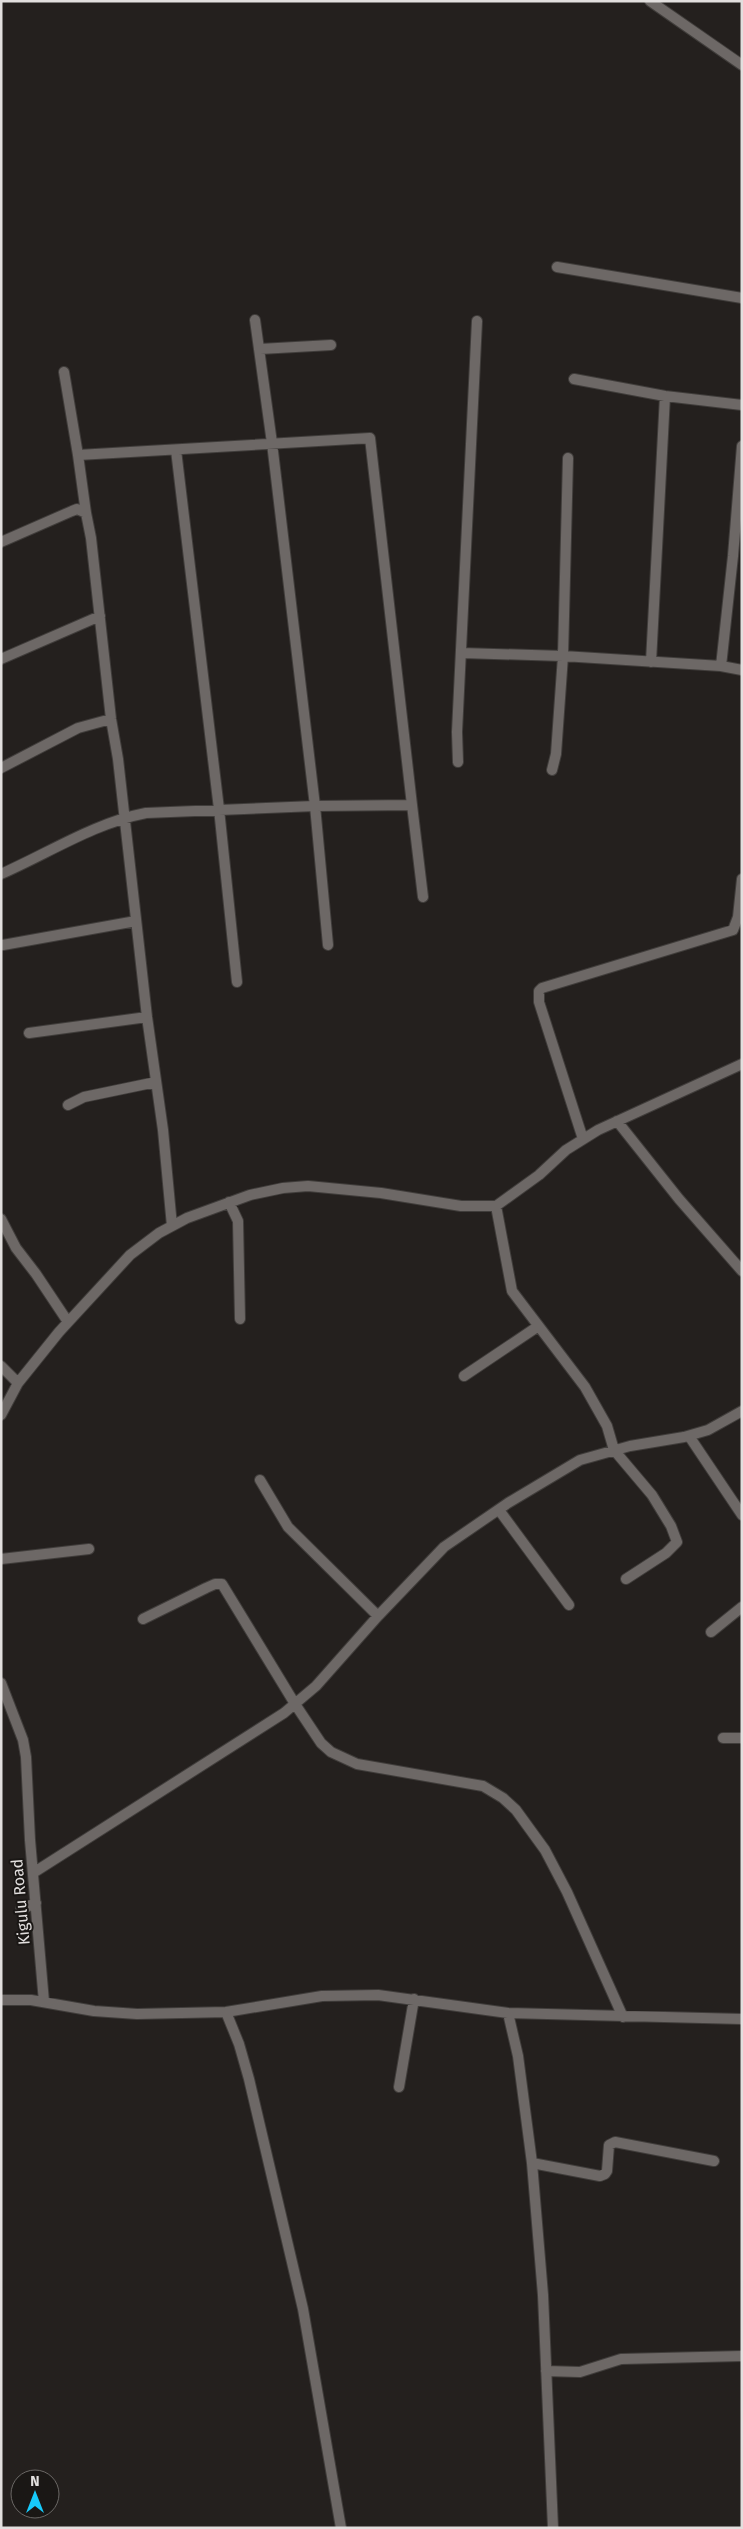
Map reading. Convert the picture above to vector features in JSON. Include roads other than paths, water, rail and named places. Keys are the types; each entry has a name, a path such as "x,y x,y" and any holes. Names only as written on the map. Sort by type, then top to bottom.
{"street":[{"path":"652,3 664,1"},
{"path":"652,3 742,65"},
{"path":"556,266 742,298"},
{"path":"255,320 272,444 315,806 328,945"},
{"path":"458,762 477,321"},
{"path":"260,349 331,345"},
{"path":"64,372 78,455 100,616 172,1226"},
{"path":"574,379 665,396 742,405"},
{"path":"651,662 665,396"},
{"path":"78,455 370,438 423,897"},
{"path":"721,666 742,446"},
{"path":"176,450 219,809 237,982"},
{"path":"552,770 556,754 563,656 568,458"},
{"path":"1,542 77,509 86,513"},
{"path":"1,659 49,636 100,616"},
{"path":"462,653 563,656 721,666 742,670"},
{"path":"1,768 78,728 111,720"},
{"path":"1,874 125,817 219,809 412,805"},
{"path":"583,1139 539,1002 539,991 542,988 733,930 738,917 742,879"},
{"path":"3,946 136,921"},
{"path":"29,1033 147,1017"},
{"path":"1,1415 18,1383 68,1322 130,1255 172,1226 250,1195 283,1188 308,1186 381,1193 425,1202 461,1206 496,1206 583,1139 617,1121 742,1064"},
{"path":"68,1105 84,1097 156,1082"},
{"path":"617,1121 742,1271"},
{"path":"230,1202 238,1221 240,1319"},
{"path":"496,1206 512,1291 537,1327 585,1388 607,1426 614,1450 652,1495 671,1526 677,1542 666,1553 626,1579"},
{"path":"1,1219 16,1248 68,1322"},
{"path":"464,1376 537,1327"},
{"path":"1,1366 18,1383"},
{"path":"33,1873 269,1724 295,1704 316,1686 378,1616 444,1548 499,1510 580,1460 614,1450 689,1436 708,1430 742,1411"},
{"path":"689,1436 742,1515"},
{"path":"260,1480 288,1527 378,1616"},
{"path":"499,1510 570,1605"},
{"path":"1,1559 90,1549"},
{"path":"143,1619 206,1588 222,1584 321,1743 343,1759 357,1764 478,1785 503,1798 516,1810 545,1850 586,1930 623,2017"},
{"path":"711,1632 742,1607"},
{"name":"Kigulu Road","path":"1,1683 23,1740 26,1757 33,1873 44,2002"},
{"path":"723,1738 742,1738"},
{"path":"22,1909 36,1903"},
{"path":"1,2000 44,2002 94,2011 137,2014 226,2012 344,1995 414,1999 508,2013 623,2017 742,2018"},
{"path":"399,2086 414,1999"},
{"path":"226,2012 239,2044 249,2079 303,2309 341,2528"},
{"path":"508,2013 518,2056 532,2163 542,2295 553,2528"},
{"path":"532,2163 600,2176 607,2171 609,2145 615,2142 714,2161"},
{"path":"546,2371 580,2372 622,2359 742,2356"}]}
